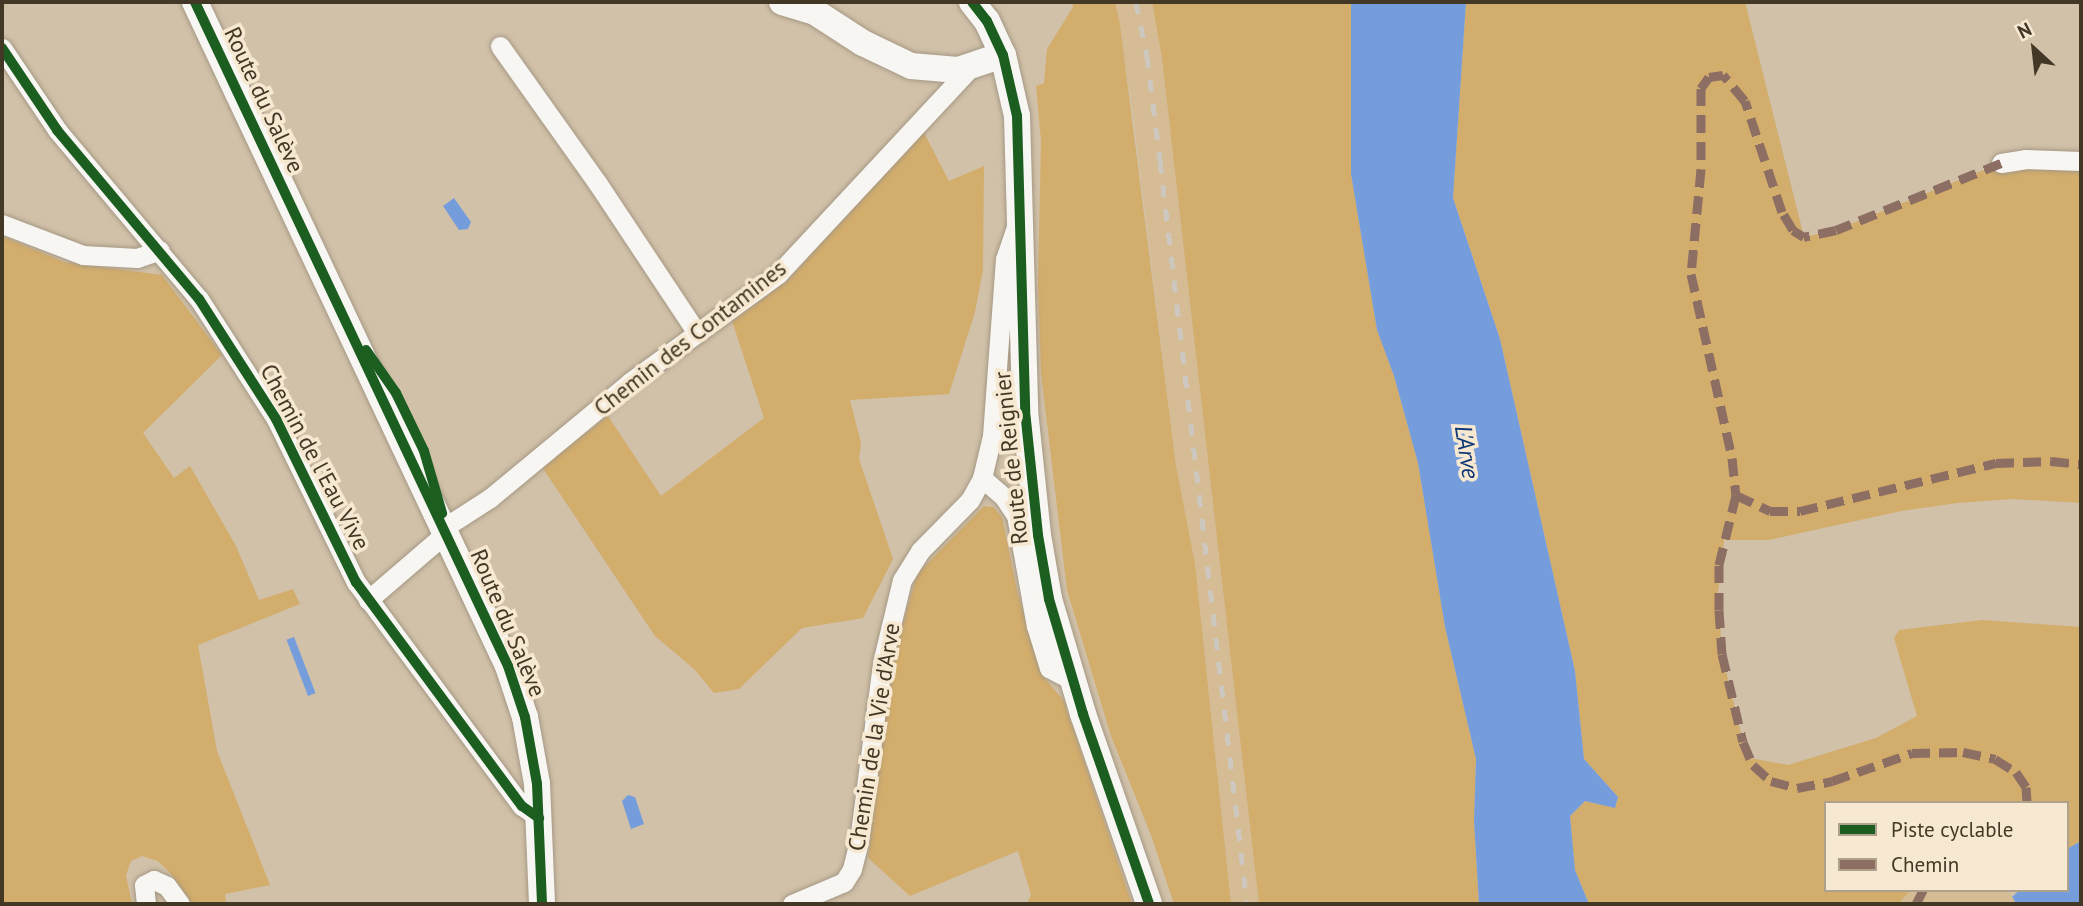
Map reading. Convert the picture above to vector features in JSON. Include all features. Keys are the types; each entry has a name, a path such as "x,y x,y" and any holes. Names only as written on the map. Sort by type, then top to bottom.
{"main road":[{"name":"Route du Salève","path":"195,2 351,329 407,415 430,464 446,529 517,691 532,750 539,818 542,904"},
{"path":"782,2 815,12 863,43 911,66 946,71 972,66 1003,55"},
{"name":"Route de Reignier","path":"972,2 987,21 1003,55 1017,116 1022,209 1022,360 1032,487 1049,599 1072,680 1149,904"}],"street":[{"path":"500,46 598,184 697,333"},
{"name":"Chemin de l'Eau Vive","path":"2,48 57,130 199,299 276,419 348,566 368,600 522,806 539,818"},
{"name":"Chemin des Contamines","path":"368,600 446,529 490,498 630,382 778,274 972,66"},
{"path":"2001,163 2025,159 2081,161"},
{"name":"Chemin de la Vie d'Arve","path":"792,904 835,897 852,869 859,841 881,663 902,580 920,551 970,500 982,478 992,436 1005,259 1022,209"},
{"path":"2,224 83,255 129,258 160,250"},
{"path":"982,478 1003,496 1016,515 1036,626 1049,668 1072,680"},
{"path":"146,904 144,885 154,880 167,886 180,904"}],"shaded area":[{"path":"1072,2 1115,2 1120,25 1176,466 1195,564 1231,904 1174,904 1151,835 1111,736 1067,590 1041,373 1038,285 1041,141 1036,86 1044,83 1047,49 1073,7"},
{"path":"1115,2 1152,2 1162,58 1259,904 1231,904 1195,564 1176,466 1132,106"},
{"path":"1152,2 1351,2 1351,174 1377,330 1394,376 1418,463 1445,627 1476,759 1474,821 1479,904 1259,904 1162,58"},
{"path":"1466,2 1745,2 1804,237 1836,230 2001,163 2010,172 2041,167 2081,171 2081,503 2013,499 1957,503 1901,511 1769,540 1724,540 1718,593 1722,654 1745,750 1749,758 1788,765 1876,738 1917,716 1894,638 1899,630 1982,620 2081,627 2081,841 2069,848 2069,801 1824,801 1824,892 1909,892 1898,904 1589,904 1575,870 1570,816 1585,801 1615,808 1618,797 1584,759 1575,671 1500,339 1453,198"},
{"path":"923,131 949,181 984,166 983,270 975,312 949,394 850,400 861,443 859,459 893,559 863,618 802,628 739,689 714,693 694,669 655,636 542,467 608,416 661,496 764,418 732,321 789,279"},
{"path":"2,236 64,262 162,275 222,355 143,433 174,478 190,466 236,546 259,600 293,589 300,604 198,645 217,751 270,885 225,894 226,904 189,904 171,874 158,861 142,856 131,861 126,875 132,904 2,904"},
{"path":"984,506 993,507 1002,517 1017,590 1042,675 1064,701 1132,904 1027,904 1031,895 1018,851 910,896 868,858 890,669 917,574"},
{"path":"1909,892 2008,892 2015,901 2012,904 1898,904"}],"water":[{"name":"L'Arve","path":"1351,2 1466,2 1453,198 1500,339 1575,671 1584,759 1618,797 1615,808 1585,801 1570,816 1575,870 1589,904 1479,904 1474,821 1476,759 1445,627 1418,463 1394,376 1377,330 1351,174"},
{"path":"454,198 471,222 468,229 459,230 443,206"},
{"path":"294,637 316,693 308,696 287,640"},
{"path":"628,795 635,797 644,824 631,829 622,801"},
{"path":"2081,841 2081,904 2012,904 2015,901 2012,897 2018,892 2069,892 2069,848"}],"railway":[{"path":"1136,2 1147,56 1160,161 1247,904"}],"marked path":[{"path":"2001,163 1836,230 1804,237 1793,230 1782,212 1745,101 1723,75 1709,77 1701,88 1701,169 1691,274 1732,458 1736,495 1719,565 1722,654 1743,742 1753,765 1771,781 1797,788 1832,781 1912,753 1963,752 1995,759 2016,772 2026,787 2027,801"},
{"path":"1736,495 1770,511 1800,511 1996,463 2051,461 2081,464"},
{"path":"1916,904 1922,892"}],"cycle path":[{"path":"195,2 508,666 525,717 537,784 542,904"},
{"path":"972,2 987,21 1003,55 1017,116 1025,411 1038,535 1049,599 1083,714 1149,904"},
{"path":"2,48 57,130 199,299 276,419 356,582 522,806 539,818"},
{"path":"366,350 396,393 424,451 442,513"}]}
